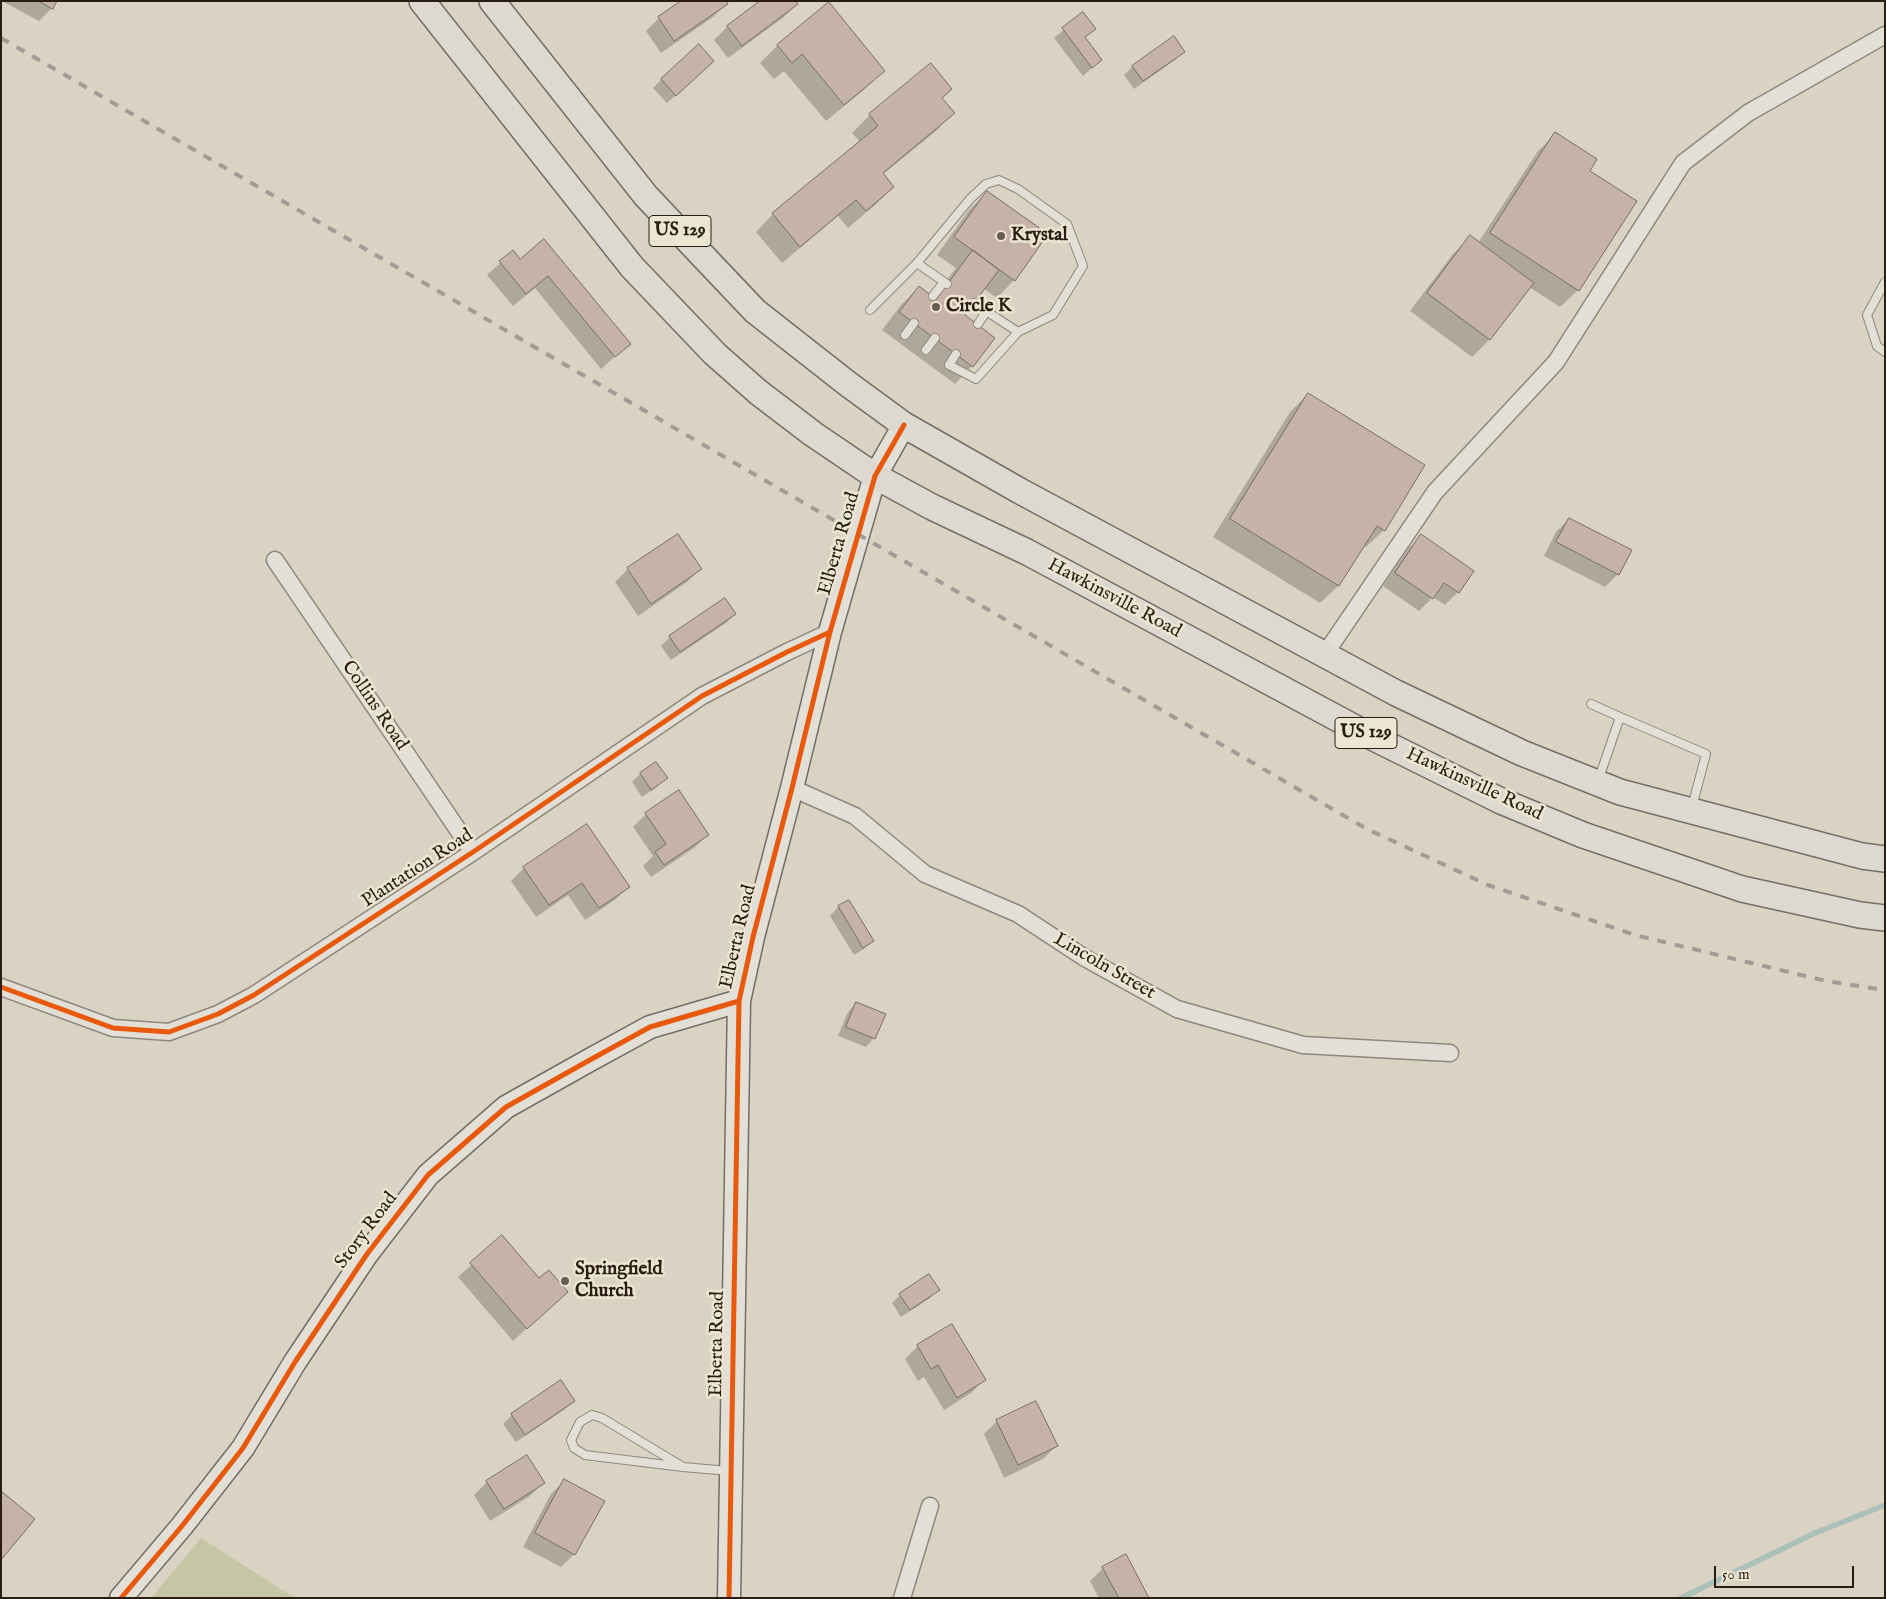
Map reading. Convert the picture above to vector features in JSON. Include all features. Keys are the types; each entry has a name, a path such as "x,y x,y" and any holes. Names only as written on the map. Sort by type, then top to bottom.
{"main road":[{"name":"US 129","path":"422,1 638,274 715,354 758,392 813,434 875,476"},
{"name":"US 129","path":"492,1 646,196 755,311 904,425 1020,491 1396,692 1513,749 1620,792 1862,856 1885,859"},
{"name":"Hawkinsville Road","path":"875,476 932,507 1027,552 1372,737 1501,801 1583,835 1742,889 1860,915 1885,918"}],"street":[{"path":"1325,654 1436,492 1556,362 1683,163 1748,113 1885,35"},
{"name":"Elberta Road","path":"729,1598 739,1000 752,937 792,788 830,632 875,476 904,425"},
{"name":"Collins Road","path":"275,560 473,852"},
{"name":"Plantation Road","path":"1,987 114,1028 169,1032 218,1014 254,995 473,852 702,696 830,632"},
{"name":"Lincoln Street","path":"792,788 855,816 924,874 1018,914 1085,958 1177,1010 1304,1045 1450,1053"},
{"name":"Story Road","path":"122,1598 243,1448 295,1362 366,1254 428,1175 506,1107 539,1088 650,1027 739,1000"},
{"path":"902,1598 930,1506"}],"lane":[{"path":"870,310 917,263 970,199 986,184 999,180 1018,189 1067,224 1083,266 1053,315 1018,332 976,379 949,365 956,354"},
{"path":"917,263 946,283 933,296"},
{"path":"1885,282 1867,315 1877,346 1885,352"},
{"path":"974,303 1018,332"},
{"path":"978,324 986,312"},
{"path":"905,335 914,323"},
{"path":"926,350 935,338"},
{"path":"1592,704 1706,754 1691,811"},
{"path":"1598,783 1620,717"},
{"path":"683,1467 602,1418 592,1415 580,1422 571,1440 574,1448 585,1455 683,1467 731,1471"}],"green space":[{"path":"201,1538 295,1598 151,1598"}],"building":[{"path":"39,1 57,1 53,9"},
{"path":"681,1 726,1 728,4 674,41 658,17"},
{"path":"760,1 796,1 798,4 742,46 727,26"},
{"path":"829,2 885,71 844,105 802,54 792,63 777,45"},
{"path":"1083,12 1096,29 1085,37 1102,60 1092,68 1062,28"},
{"path":"1174,36 1185,52 1143,81 1132,66"},
{"path":"699,44 714,61 676,96 661,79"},
{"path":"931,63 952,89 942,98 955,113 883,173 894,187 866,211 856,200 800,247 772,213 878,126 869,114"},
{"path":"1555,132 1597,159 1590,171 1637,201 1579,291 1490,233"},
{"name":"Krystal","path":"987,191 1048,234 1015,281 954,237"},
{"path":"1470,235 1534,283 1490,340 1427,293"},
{"path":"544,239 631,344 615,357 548,276 526,294 499,261 513,250 520,259"},
{"name":"Circle K","path":"973,250 999,270 965,315 995,338 973,367 899,312 919,286 936,299"},
{"path":"1308,393 1425,465 1385,531 1377,526 1339,586 1230,519"},
{"path":"1569,518 1632,550 1619,575 1556,542"},
{"path":"678,534 702,569 651,604 627,568"},
{"path":"1421,534 1474,571 1459,593 1444,583 1433,599 1395,573"},
{"path":"725,598 736,614 680,652 669,636"},
{"path":"656,762 668,778 651,790 640,773"},
{"path":"679,790 709,835 664,865 655,852 666,844 645,813"},
{"path":"587,824 630,887 599,908 582,883 549,905 523,867"},
{"path":"849,900 874,941 863,948 838,906"},
{"path":"856,1002 886,1014 875,1039 846,1027"},
{"path":"502,1235 539,1278 549,1270 568,1292 527,1329 470,1263"},
{"path":"929,1274 940,1290 910,1310 899,1294"},
{"path":"952,1324 986,1380 957,1398 938,1365 931,1369 917,1345"},
{"path":"561,1380 575,1401 525,1435 511,1414"},
{"path":"1036,1401 1058,1446 1018,1465 996,1420"},
{"path":"527,1455 545,1483 504,1509 486,1481"},
{"path":"564,1479 605,1501 575,1555 535,1533"},
{"path":"1,1491 35,1519 1,1560"},
{"path":"1126,1554 1149,1598 1119,1598 1102,1567"}],"waterway":[{"path":"1681,1598 1815,1533 1885,1505"}],"railway":[{"path":"1,38 1367,829 1488,885 1635,935 1826,981 1885,990"}],"cycle path":[{"path":"729,1598 739,1001 753,937 830,632 875,476 904,425"},
{"path":"1,987 113,1028 169,1032 218,1014 254,995 473,852 702,696 830,632"},
{"path":"121,1598 182,1526 243,1448 295,1362 367,1254 428,1175 506,1107 588,1061 650,1027 739,1001"}],"place":[{"name":"Krystal","path":"1001,236"},
{"name":"Circle K","path":"936,307"},
{"name":"Springfield Church","path":"565,1281"}]}
